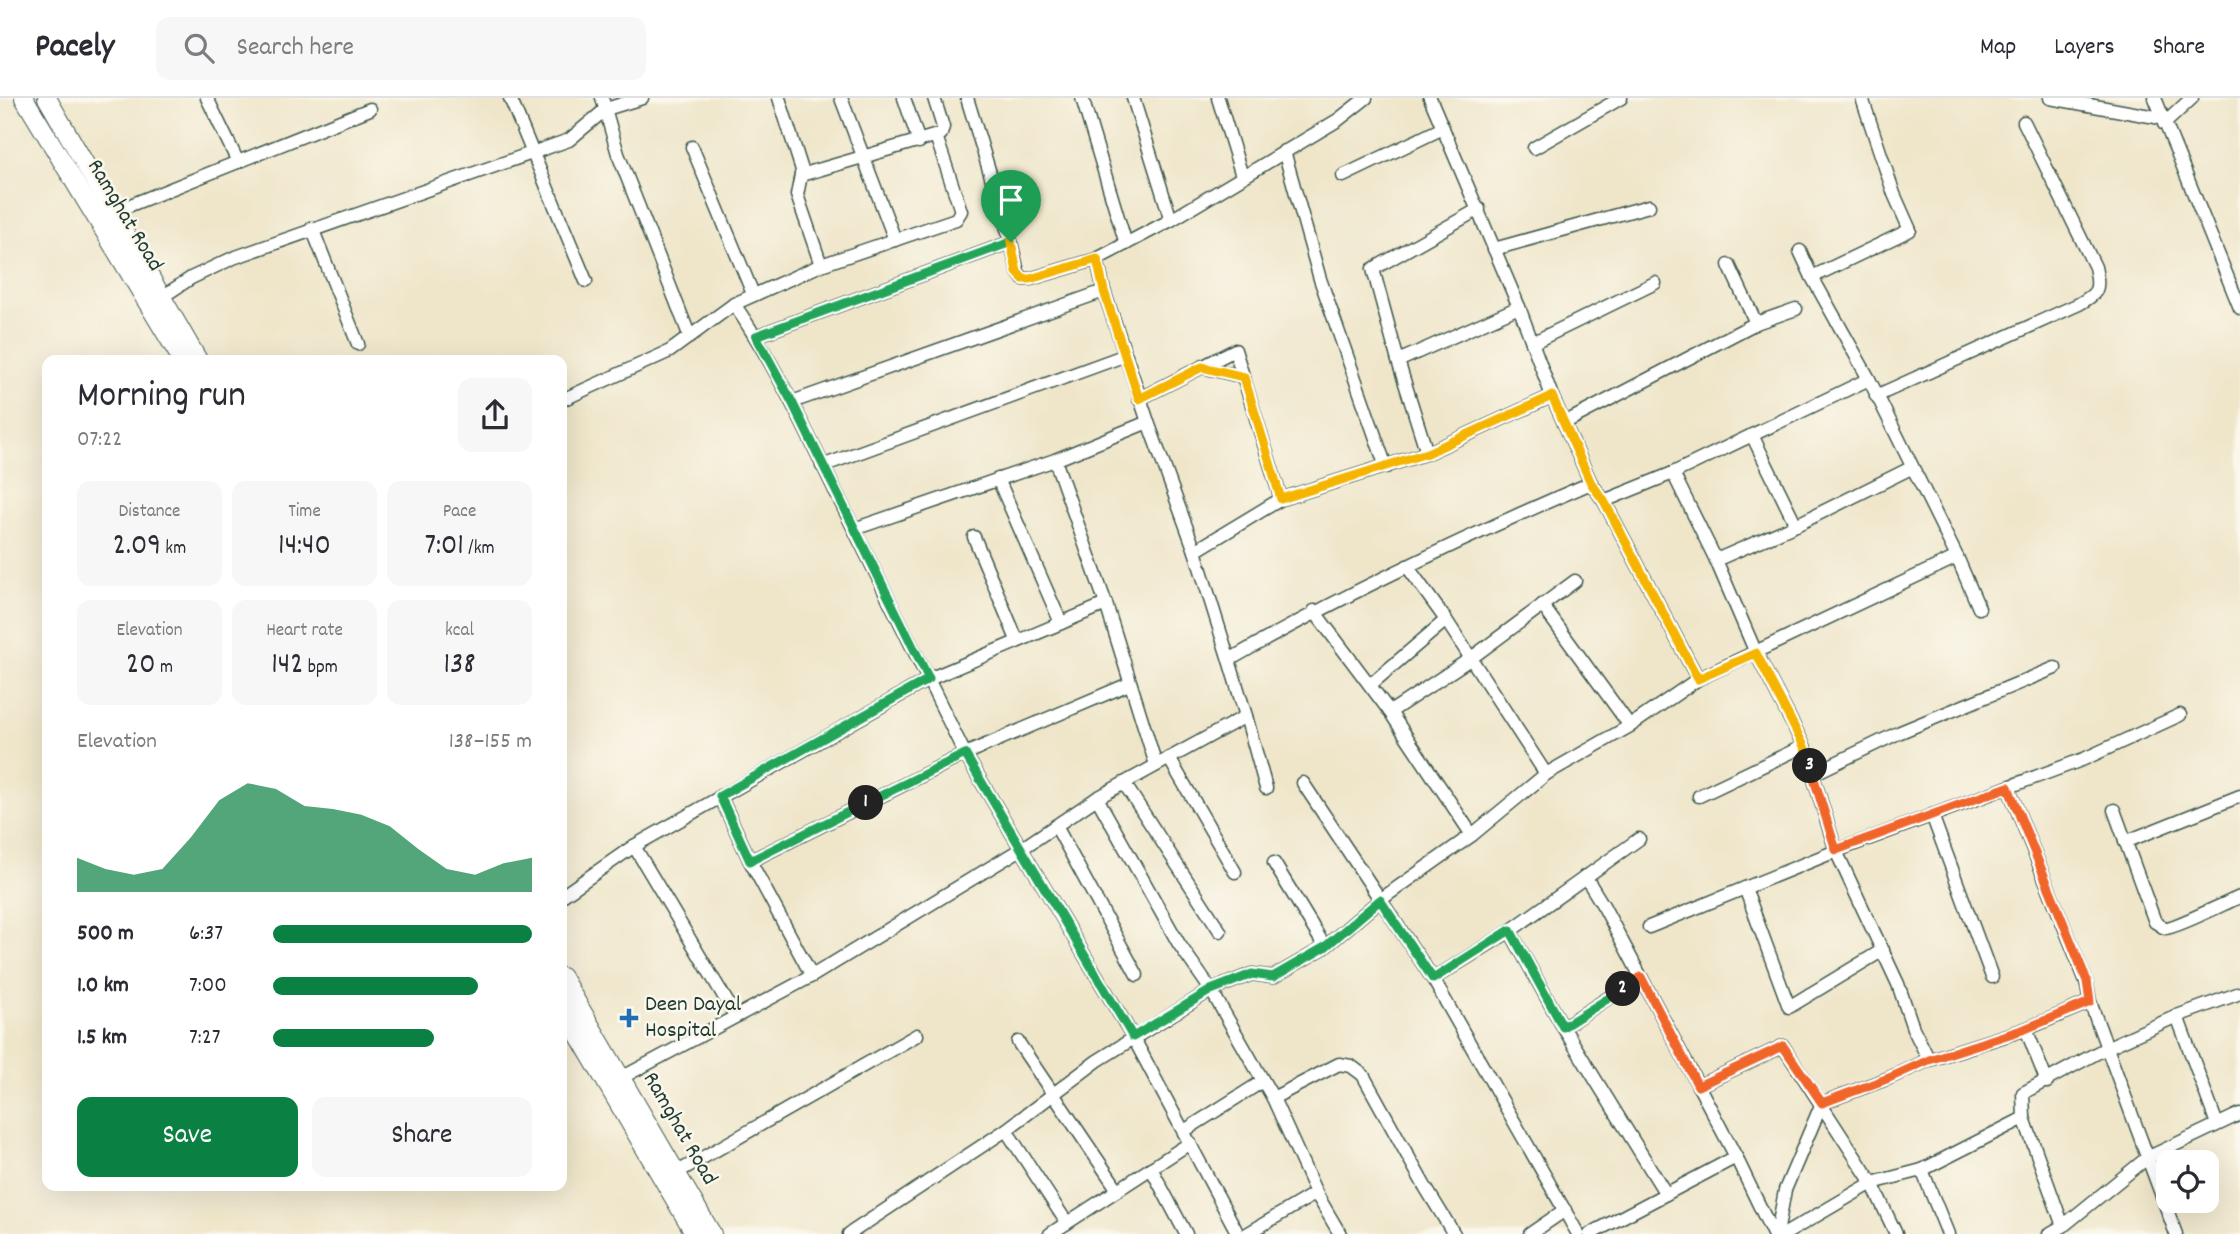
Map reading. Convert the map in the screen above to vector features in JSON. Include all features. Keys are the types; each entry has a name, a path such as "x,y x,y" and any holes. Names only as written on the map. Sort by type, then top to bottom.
{"main road":[{"name":"Ramghat Road","path":"24,98 105,215 156,301 194,355"},
{"name":"Ramghat Road","path":"47,98 105,215"},
{"name":"Ramghat Road","path":"156,301 180,355"},
{"name":"Ramghat Road","path":"567,986 712,1234"},
{"name":"Ramghat Road","path":"567,1016 695,1234"}],"street":[{"path":"208,98 238,162"},
{"path":"510,98 586,281"},
{"path":"156,301 191,278 233,258 312,228 569,140 604,103 642,98"},
{"path":"779,98 800,163 802,175 797,194 821,265"},
{"path":"841,98 895,240"},
{"path":"904,98 919,142"},
{"path":"802,175 941,134 943,127 934,98"},
{"path":"967,98 1011,242 1017,272 1023,279 1097,259 1126,244 1338,120 1366,98"},
{"path":"1082,98 1126,244"},
{"path":"1133,98 1171,220"},
{"path":"1218,98 1242,176"},
{"path":"1430,98 1479,209 1552,396 1591,483 1604,501 1698,679"},
{"path":"1534,148 1621,98"},
{"path":"1812,277 1910,230 1894,194 1862,98"},
{"path":"2050,98 2163,121 2192,98"},
{"path":"2155,98 2240,308"},
{"path":"604,103 618,154 690,337"},
{"path":"105,215 370,108"},
{"path":"1876,396 2079,304 2095,294 2099,283 2095,267 2024,122"},
{"path":"1343,176 1443,128"},
{"path":"567,398 670,351 734,304 753,294 821,265 956,219 961,211 936,136"},
{"path":"692,147 753,294"},
{"path":"1283,151 1320,279 1386,467"},
{"path":"1494,249 1649,206"},
{"path":"1427,453 1373,269 1479,209"},
{"path":"312,228 358,344"},
{"path":"756,336 1011,242"},
{"path":"1800,251 1869,379 1957,557 1979,608"},
{"path":"1097,259 1104,291 1139,399 1195,551 1266,788"},
{"path":"1729,265 1756,323"},
{"path":"1532,343 1655,283"},
{"path":"792,402 1104,291"},
{"path":"734,304 756,336 792,402 965,754 1133,1037 1238,1234"},
{"path":"1398,361 1519,307"},
{"path":"1564,424 1756,323 1796,309"},
{"path":"1139,399 1236,350 1281,499"},
{"path":"822,466 1126,355"},
{"path":"1202,367 1244,377"},
{"path":"1604,501 1673,473 1869,379"},
{"path":"1195,551 1281,499 1427,453 1552,396"},
{"path":"854,529 1055,460 1148,422"},
{"path":"1752,435 1796,525"},
{"path":"1055,460 1105,604 1156,765"},
{"path":"1716,560 1796,525 1911,468"},
{"path":"1673,473 1716,560 1756,653 1804,746 1836,850 1883,950 1913,1028 1929,1060"},
{"path":"998,479 1061,623"},
{"path":"1229,660 1314,611 1455,542 1591,483"},
{"path":"974,537 1017,640"},
{"path":"849,1234 1006,1130 1133,1037 1211,990 1252,974 1273,977 1325,947 1380,900 1472,835 1546,774 1630,726 1698,679 1957,557"},
{"path":"1407,566 1446,620 1546,774"},
{"path":"1390,712 1470,659 1576,582"},
{"path":"567,893 634,846 929,679 1105,604"},
{"path":"1542,605 1630,726"},
{"path":"1314,611 1390,712 1472,835"},
{"path":"1370,685 1446,620"},
{"path":"1813,774 1898,733 2055,668"},
{"path":"750,861 965,754 1129,684"},
{"path":"1649,927 1836,850 2084,760 2180,715"},
{"path":"621,1078 812,976 1021,849 1097,798 1246,716"},
{"path":"1699,796 1804,746"},
{"path":"1169,758 1236,872"},
{"path":"1124,783 1220,931"},
{"path":"1303,783 1433,979 1578,1234"},
{"path":"2008,787 2087,981 2090,1002 2176,1234"},
{"path":"720,796 750,861 812,976"},
{"path":"2125,842 2240,796"},
{"path":"1097,798 1179,944 1211,990 1273,1098 1316,1193 1340,1234"},
{"path":"2114,810 2155,922 2165,928 2176,927 2220,904 2240,897"},
{"path":"1932,815 1992,977"},
{"path":"1056,826 1137,975"},
{"path":"1433,979 1510,930 1639,839"},
{"path":"634,846 735,1015"},
{"path":"1274,863 1325,947"},
{"path":"1584,876 1604,907 1775,1234"},
{"path":"1745,888 1789,1007 1883,950"},
{"path":"1510,930 1563,1027 1666,1194"},
{"path":"1563,1027 1641,977"},
{"path":"2063,1226 2024,1118 2023,1094 2108,1047 2177,1016 2239,995"},
{"path":"1775,1234 1786,1190 1822,1103 1929,1060 2025,1029 2090,1002"},
{"path":"2177,1016 2217,1124"},
{"path":"2025,1029 2047,1082"},
{"path":"676,1173 917,1035"},
{"path":"1018,1042 1118,1190"},
{"path":"1698,1086 1783,1046 1872,1183 1896,1234"},
{"path":"1273,1098 1339,1064 1352,1066 1363,1076 1454,1234"},
{"path":"1050,1234 1151,1168 1187,1137 1263,1081"},
{"path":"2049,1234 2063,1226 2147,1158 2240,1114"},
{"path":"1785,1234 1872,1183 1922,1170 2024,1118"},
{"path":"1006,1130 1067,1223"},
{"path":"1590,1234 1736,1157"},
{"path":"1151,1168 1186,1234"},
{"path":"1922,1170 1948,1234"},
{"path":"1247,1234 1316,1193"},
{"path":"1530,1234 1565,1210"}],"place":[{"name":"Deen Dayal Hospital","path":"629,1018"}],"route":[{"path":"1011,242 1017,272 1023,279 1097,259 1104,291 1139,399 1202,367 1244,377 1281,499 1427,453 1552,396 1591,483 1604,501 1698,679 1756,653 1804,746 1836,850 2008,787 2087,981 2090,1002 2025,1029 1929,1060 1822,1103 1783,1046 1698,1086 1641,977 1563,1027 1510,930 1433,979 1380,900 1325,947 1273,977 1252,974 1211,990 1133,1037 965,754 750,861 720,796 929,679 792,402 756,336 1011,242"}]}
